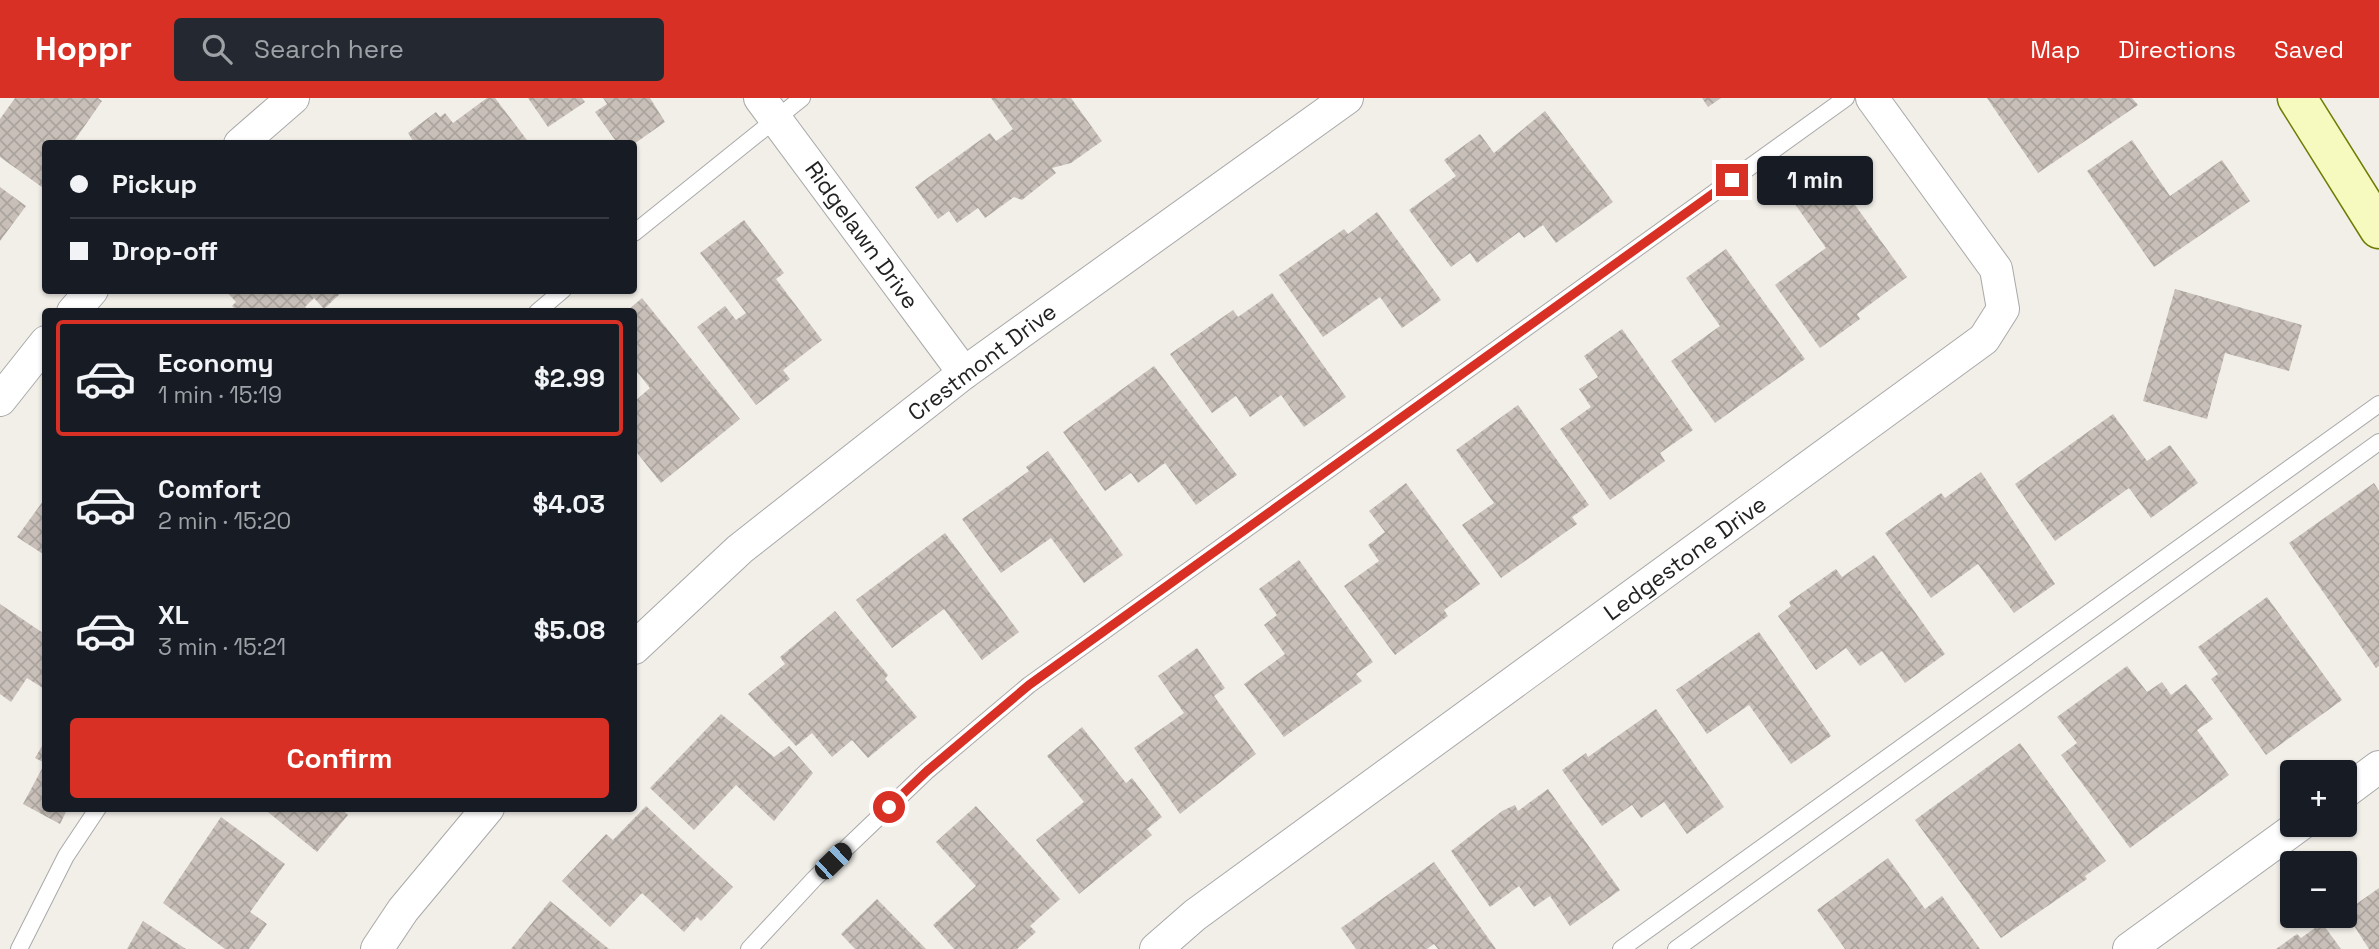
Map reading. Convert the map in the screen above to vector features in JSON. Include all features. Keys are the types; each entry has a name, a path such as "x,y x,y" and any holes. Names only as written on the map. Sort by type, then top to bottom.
{"main road":[{"path":"2297,98 2379,229"}],"street":[{"path":"245,140 293,98"},
{"name":"Crestmont Drive","path":"637,645 740,549 964,373 1347,98"},
{"name":"Ledgestone Drive","path":"1156,949 1195,915 1984,340 2003,309 1996,269 1872,98"},
{"name":"Ridgelawn Drive","path":"767,108 964,373"},
{"path":"76,308 89,294"},
{"path":"0,400 42,347"},
{"path":"2357,783 2379,767"},
{"path":"377,949 403,911 485,812"},
{"path":"2129,949 2283,837"}],"lane":[{"path":"637,230 767,108 802,98"},
{"path":"749,949 814,879 927,771 1029,685 1846,98"},
{"path":"542,308 558,294"},
{"path":"1622,949 2379,404"},
{"path":"1676,949 2379,442"},
{"path":"19,949 66,856 95,812"}],"building":[{"path":"15,98 98,98 102,101 75,140 42,140 42,187 0,157 0,119"},
{"path":"487,98 495,98 527,140 412,140 408,133 436,112 440,117 445,113 453,123"},
{"path":"528,98 582,98 585,102 548,127"},
{"path":"603,98 650,98 665,122 637,142 615,140 595,112 607,104"},
{"path":"991,98 1071,98 1102,141 1071,163 1052,168 1056,173 1022,200 1014,197 985,218 978,208 957,223 949,211 938,219 915,187 990,133 996,141 1013,129"},
{"path":"1702,98 1721,98 1708,107"},
{"path":"1987,98 2132,98 2138,105 2038,173"},
{"path":"1545,111 1613,202 1556,243 1543,225 1524,238 1519,232 1477,263 1470,253 1451,267 1409,210 1456,176 1444,160 1480,134 1494,153"},
{"path":"2132,140 2170,196 2222,160 2250,201 2154,267 2087,171"},
{"path":"1829,169 1907,277 1857,314 1860,319 1820,348 1775,285 1826,248 1790,197"},
{"path":"0,187 26,206 0,241"},
{"path":"1377,212 1441,300 1402,328 1380,297 1323,337 1279,275 1344,229 1348,234"},
{"path":"744,220 784,273 776,279 822,340 783,370 790,379 756,405 697,327 725,306 736,320 746,313 700,253"},
{"path":"1726,249 1805,359 1715,423 1671,361 1720,326 1686,278"},
{"path":"2175,289 2302,325 2289,371 2225,353 2207,419 2143,401"},
{"path":"1272,293 1346,397 1304,427 1281,395 1250,417 1236,396 1212,413 1170,354 1233,310 1238,317"},
{"path":"229,294 340,294 325,308 314,298 306,308 234,308 232,306 236,302"},
{"path":"642,298 740,419 661,483 637,453 637,399 650,388 637,372 637,308 631,308"},
{"path":"1622,329 1693,430 1660,453 1665,461 1610,500 1560,429 1591,407 1579,389 1598,377 1584,356"},
{"path":"1154,366 1237,475 1196,505 1165,463 1138,483 1131,473 1105,491 1063,432"},
{"path":"1518,405 1589,505 1572,517 1577,524 1501,578 1462,525 1494,503 1456,450"},
{"path":"2113,414 2147,461 2170,445 2198,483 2151,518 2129,488 2055,541 2015,484"},
{"path":"1048,451 1123,555 1084,583 1051,538 1001,573 962,519 1029,471 1026,467"},
{"path":"1981,472 2055,584 2014,613 1978,564 1931,598 1885,533 1941,493 1945,498"},
{"path":"1406,483 1480,584 1444,610 1448,616 1395,655 1344,586 1379,561 1368,545 1385,532 1369,511"},
{"path":"2374,483 2379,491 2379,666 2376,668 2289,543"},
{"path":"42,503 42,553 17,537"},
{"path":"945,533 1019,632 982,660 944,609 892,648 856,600"},
{"path":"1874,555 1945,654 1905,683 1882,651 1860,666 1846,648 1816,670 1778,616 1791,606 1789,602 1836,569 1842,577"},
{"path":"1299,560 1373,662 1356,674 1362,681 1284,737 1244,684 1285,654 1264,625 1277,615 1259,589"},
{"path":"2267,597 2342,700 2266,755 2211,679 2218,674 2198,647"},
{"path":"0,604 42,632 42,687 27,678 11,702 0,694"},
{"path":"835,611 888,675 885,679 917,717 868,758 852,740 832,757 812,733 796,746 748,694 785,664 780,657"},
{"path":"1759,632 1831,736 1791,764 1749,705 1707,734 1676,690"},
{"path":"1197,648 1225,688 1214,696 1256,754 1180,814 1134,748 1184,713 1158,676"},
{"path":"2127,666 2147,692 2162,682 2171,695 2186,684 2213,719 2197,730 2229,775 2130,848 2061,755 2077,743 2057,717"},
{"path":"1656,709 1724,807 1687,834 1664,802 1641,818 1632,805 1602,826 1562,770 1586,753 1588,757"},
{"path":"721,714 774,757 789,746 813,773 774,821 736,785 694,830 650,788"},
{"path":"1082,727 1126,783 1132,778 1162,817 1147,829 1152,835 1079,894 1036,840 1084,802 1047,756"},
{"path":"2020,743 2106,861 2085,876 2087,879 2001,938 1915,820"},
{"path":"42,746 42,762 35,758"},
{"path":"42,769 42,812 66,812 60,824 23,804"},
{"path":"1548,789 1620,890 1570,926 1550,896 1534,907 1519,886 1490,907 1451,851 1502,811 1515,805 1518,811"},
{"path":"646,806 733,887 701,921 697,917 684,932 642,893 610,927 562,881 606,834 613,840"},
{"path":"976,806 1060,899 1030,926 1036,932 1017,949 954,949 933,925 976,886 936,842"},
{"path":"268,812 345,812 348,815 317,852"},
{"path":"221,817 285,864 250,912 267,924 249,949 225,949 163,903"},
{"path":"1888,858 1925,909 1942,896 1980,949 1845,949 1817,910"},
{"path":"1434,862 1496,949 1438,949 1434,944 1427,949 1356,949 1341,928"},
{"path":"2379,888 2379,949 2369,949 2355,928 2357,904"},
{"path":"877,899 926,949 855,949 841,934"},
{"path":"550,901 609,949 511,949"},
{"path":"143,921 186,949 127,949"},
{"path":"2315,928 2326,928 2341,949 2276,949 2297,934 2301,938"}],"route":[{"path":"889,807 927,771 1029,685 1732,180"}]}
